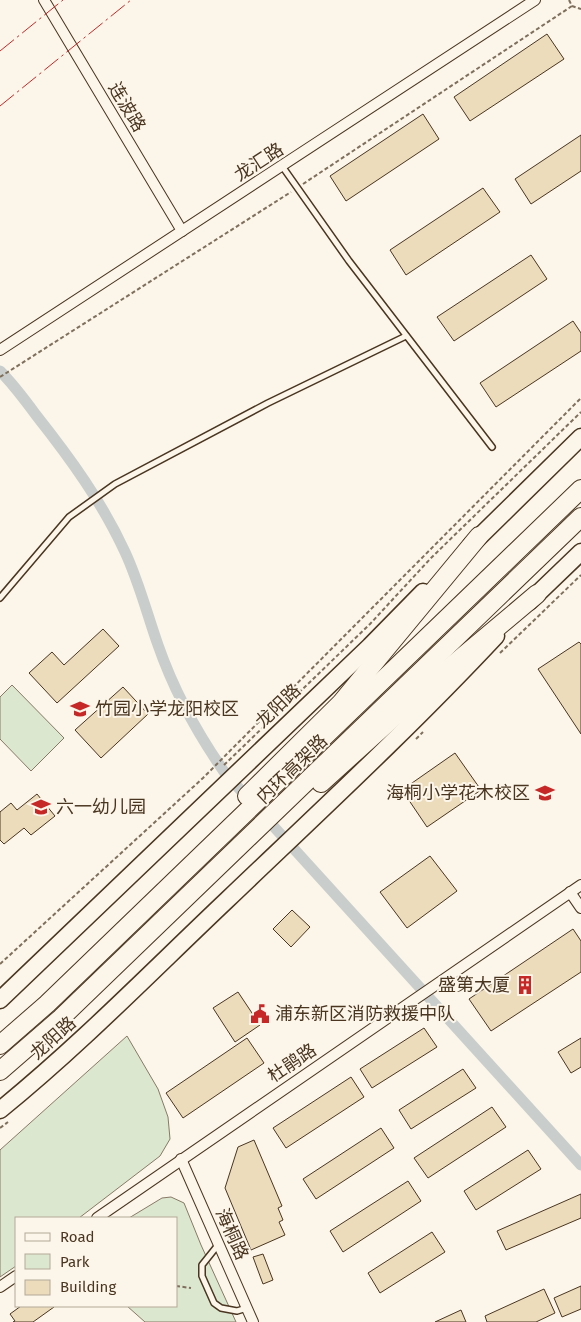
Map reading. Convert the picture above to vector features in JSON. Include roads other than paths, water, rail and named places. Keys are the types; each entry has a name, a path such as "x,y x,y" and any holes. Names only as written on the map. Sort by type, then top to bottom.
{"highway":[{"name":"内环高架路","path":"0,1045 47,1004 128,927 270,782 581,489"},
{"name":"内环高架路","path":"0,1071 60,1018 222,864 291,804 581,517"},
{"path":"270,782 341,703 479,536"},
{"path":"291,804 364,746 436,679 537,594"}],"main road":[{"name":"龙阳路","path":"0,1000 214,796 245,756 370,646 581,437"},
{"name":"龙阳路","path":"0,1110 74,1045 272,857 440,695 537,594 581,552"}],"street":[{"name":"连波路","path":"44,0 182,231"},
{"name":"龙汇路","path":"0,350 535,0"},
{"name":"杜鹃路","path":"98,1217 581,885"},
{"path":"570,892 581,908"},
{"name":"海桐路","path":"181,1159 253,1322"},
{"path":"0,1287 15,1277"}],"lane":[{"path":"282,166 349,261 492,447"},
{"path":"0,598 69,517 115,484 268,402 406,336"},
{"path":"218,1244 202,1265 202,1276 214,1303 221,1308 237,1311 247,1308"}],"waterway":[{"path":"0,371 19,392 61,448 85,481 106,516 130,563 171,679 205,743 225,773 581,1165"}],"place":[{"name":"竹园小学龙阳校区","path":"80,709"},
{"name":"海桐小学花木校区","path":"545,793"},
{"name":"六一幼儿园","path":"41,807"},
{"name":"盛第大厦","path":"525,985"},
{"name":"浦东新区消防救援中队","path":"260,1014"}]}
